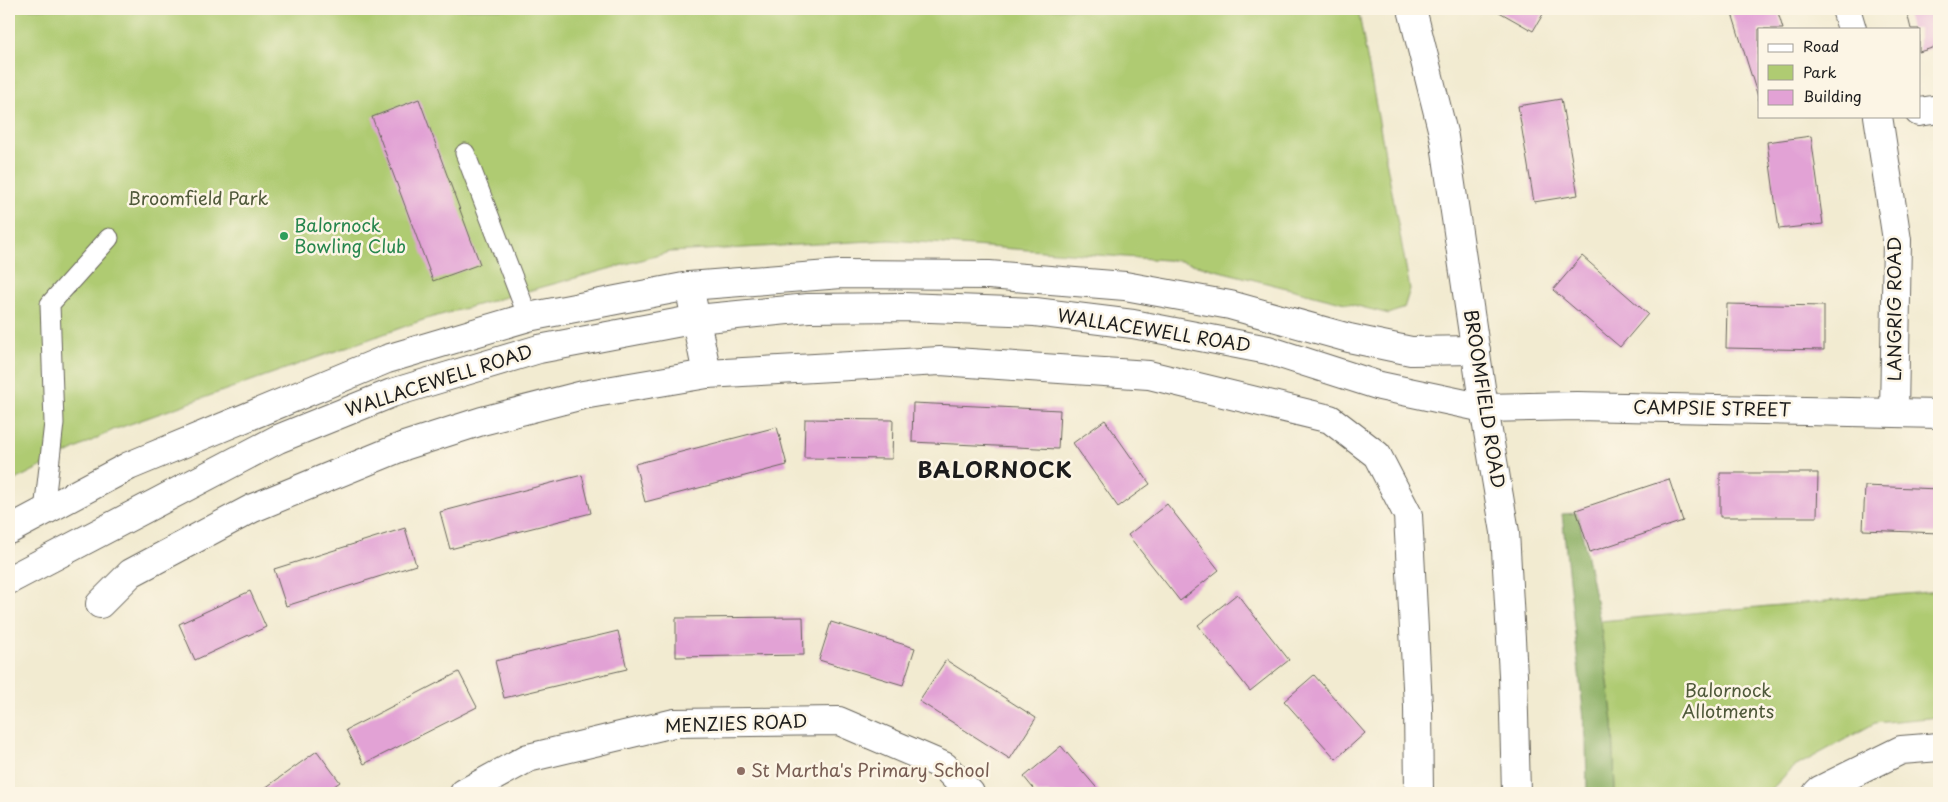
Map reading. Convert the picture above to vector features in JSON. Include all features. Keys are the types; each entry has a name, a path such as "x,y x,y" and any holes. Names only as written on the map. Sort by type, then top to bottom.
{"street":[{"name":"BROOMFIELD ROAD","path":"1412,9 1444,137 1484,408 1505,532 1513,675 1516,793"},
{"path":"1846,9 1852,28"},
{"path":"1920,112 1939,109"},
{"name":"LANGRIG ROAD","path":"1881,118 1897,240 1894,412"},
{"name":"WALLACEWELL ROAD","path":"9,530 130,466 387,359 528,316 689,286 841,274 989,275 1125,286 1230,305 1349,338 1412,351 1476,350"},
{"path":"689,286 707,374"},
{"name":"WALLACEWELL ROAD","path":"9,580 278,438 392,393 539,349 696,319 808,308 903,307 1035,312 1133,324 1268,350 1380,386 1484,408"},
{"path":"100,604 131,573 253,508 404,446 482,421 583,395 707,374 940,361 1149,375 1330,419 1377,455 1408,515 1418,706 1419,793"},
{"name":"CAMPSIE STREET","path":"1484,408 1577,406 1939,414"},
{"name":"MENZIES ROAD","path":"464,793 528,758 674,723 839,721 944,766 970,793"},
{"path":"1817,793 1901,750 1939,747"}],"lane":[{"path":"465,153 528,316"},
{"path":"44,511 54,423 50,304 109,238"}],"green space":[{"name":"Broomfield Park","path":"9,9 1358,9 1410,289 1404,308 1389,314 1180,261 890,240 670,252 426,319 113,430 9,483"},
{"path":"1578,513 1600,621 1613,722 1615,793 1587,793 1586,738 1562,514"},
{"name":"Balornock Allotments","path":"1939,591 1939,717 1875,723 1791,769 1768,793 1615,793 1613,722 1600,621"}],"building":[{"path":"1494,9 1546,9 1533,31"},
{"path":"1777,9 1783,28 1758,28 1758,97 1731,10"},
{"path":"1906,9 1939,9 1939,46 1920,52 1920,28 1911,28"},
{"path":"419,99 480,264 433,281 372,117"},
{"path":"1561,99 1578,195 1534,202 1518,106"},
{"path":"1811,136 1823,224 1779,229 1767,142"},
{"path":"1582,256 1648,314 1620,347 1553,290"},
{"path":"1727,304 1824,306 1824,350 1726,348"},
{"path":"913,403 1060,410 1058,449 912,442"},
{"path":"805,419 893,420 892,459 804,458"},
{"path":"1105,420 1150,484 1118,507 1073,443"},
{"path":"777,427 787,465 645,502 635,464"},
{"path":"1720,473 1818,473 1817,517 1720,517"},
{"path":"582,475 591,513 450,549 440,512"},
{"path":"1669,479 1683,521 1590,552 1576,510"},
{"path":"1865,486 1939,489 1939,533 1863,530"},
{"path":"1167,504 1219,570 1180,601 1128,535"},
{"path":"405,528 416,565 286,606 274,569"},
{"path":"250,591 266,627 195,660 179,624"},
{"path":"1237,594 1289,660 1250,691 1198,625"},
{"path":"803,617 804,655 676,657 676,618"},
{"path":"831,622 915,648 903,685 819,660"},
{"path":"618,631 627,669 504,698 495,661"},
{"path":"946,660 1036,718 1010,759 919,701"},
{"path":"459,672 477,707 364,764 346,730"},
{"path":"1314,675 1365,733 1336,759 1284,701"},
{"path":"1061,746 1101,793 1037,793 1024,777"},
{"path":"317,751 340,782 324,793 258,793"},
{"path":"1368,790 1369,793 1330,793 1330,791"}],"place":[{"name":"Balornock Bowling Club","path":"284,236"},
{"name":"St Martha's Primary School","path":"741,771"}],"district":[{"name":"BALORNOCK","path":"995,470"}]}
